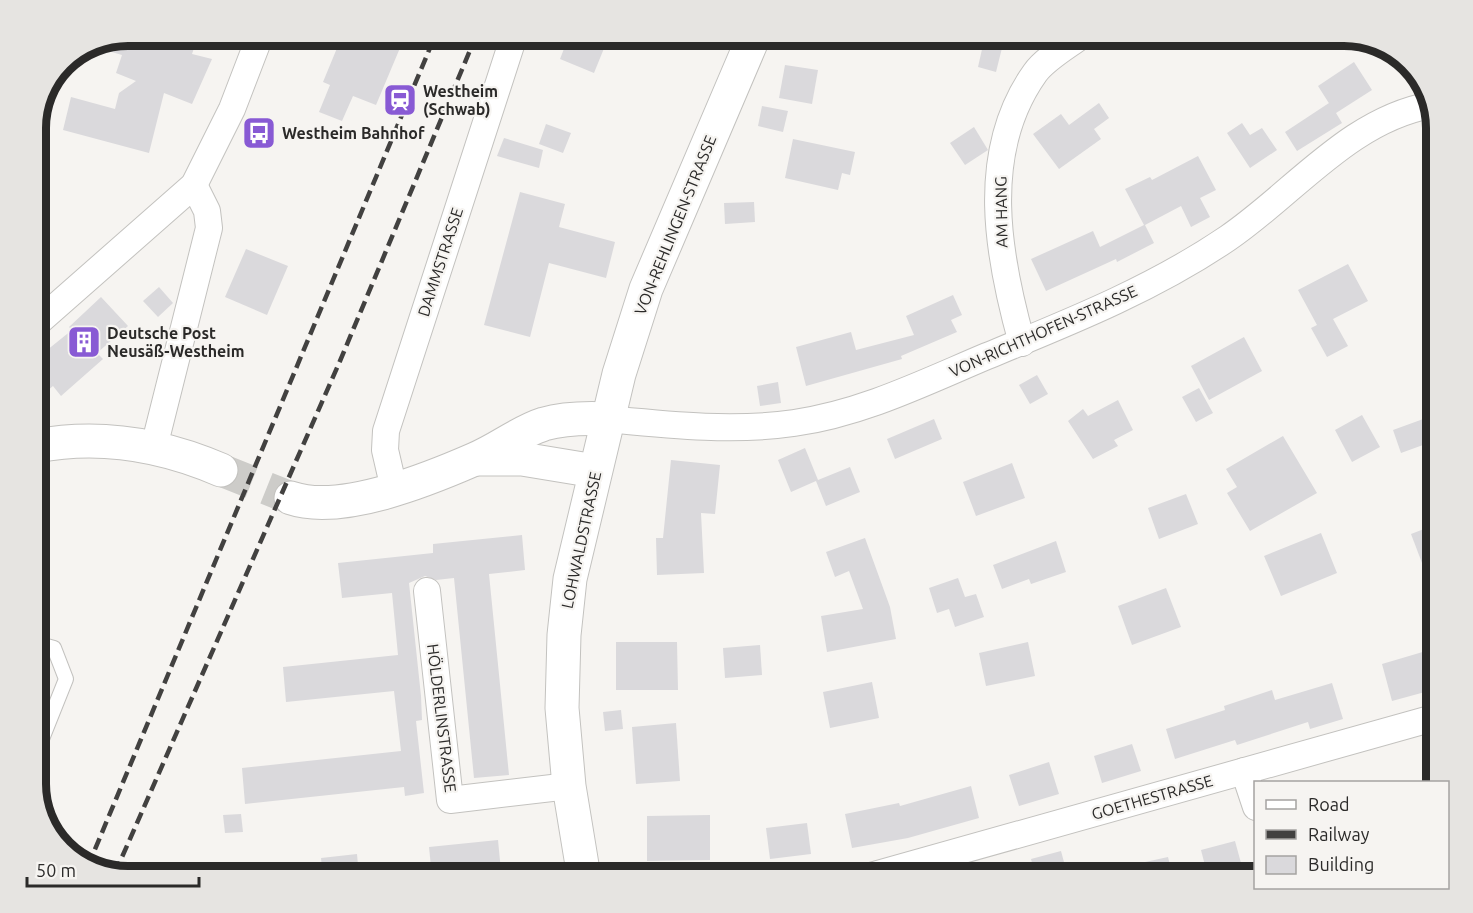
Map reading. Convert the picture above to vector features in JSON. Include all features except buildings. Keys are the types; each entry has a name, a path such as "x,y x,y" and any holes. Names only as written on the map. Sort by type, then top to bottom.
{"street":[{"path":"47,314 194,185 232,110 257,46"},
{"name":"DAMMSTRASSE","path":"394,489 385,450 386,431 511,46"},
{"name":"VON-REHLINGEN-STRASSE","path":"608,419 646,289 750,46"},
{"name":"AM HANG","path":"1022,344 1004,272 999,238 998,178 1004,147 1014,116 1036,71 1068,46"},
{"name":"VON-RICHTHOFEN-STRASSE","path":"608,419 724,426 780,424 818,419 877,404 1022,344 1117,301 1200,257 1235,233 1345,144 1393,117 1424,107"},
{"path":"154,447 208,228 207,211 194,185"},
{"path":"291,498 320,504 372,496 477,459 501,443 544,424 585,418 608,419"},
{"name":"LOHWALDSTRASSE","path":"582,866 569,786 562,708 564,635 570,579 608,419"},
{"path":"47,445 93,442 154,447 221,470"},
{"path":"477,459 522,459 595,471"},
{"name":"HÖLDERLINSTRASSE","path":"427,591 450,800 569,786"},
{"name":"GOETHESTRASSE","path":"908,866 1426,720"},
{"path":"1244,771 1254,801"}],"lane":[{"path":"47,646 54,648 66,679 47,726"}],"tunnel":[{"path":"221,470 291,498"}],"railway":[{"path":"91,858 431,46"},
{"path":"118,866 340,361 472,46"}],"place":[{"name":"Westheim (Schwab)","path":"400,100"},
{"name":"Westheim Bahnhof","path":"259,133"},
{"name":"Deutsche Post Neusäß-Westheim","path":"84,342"}]}
